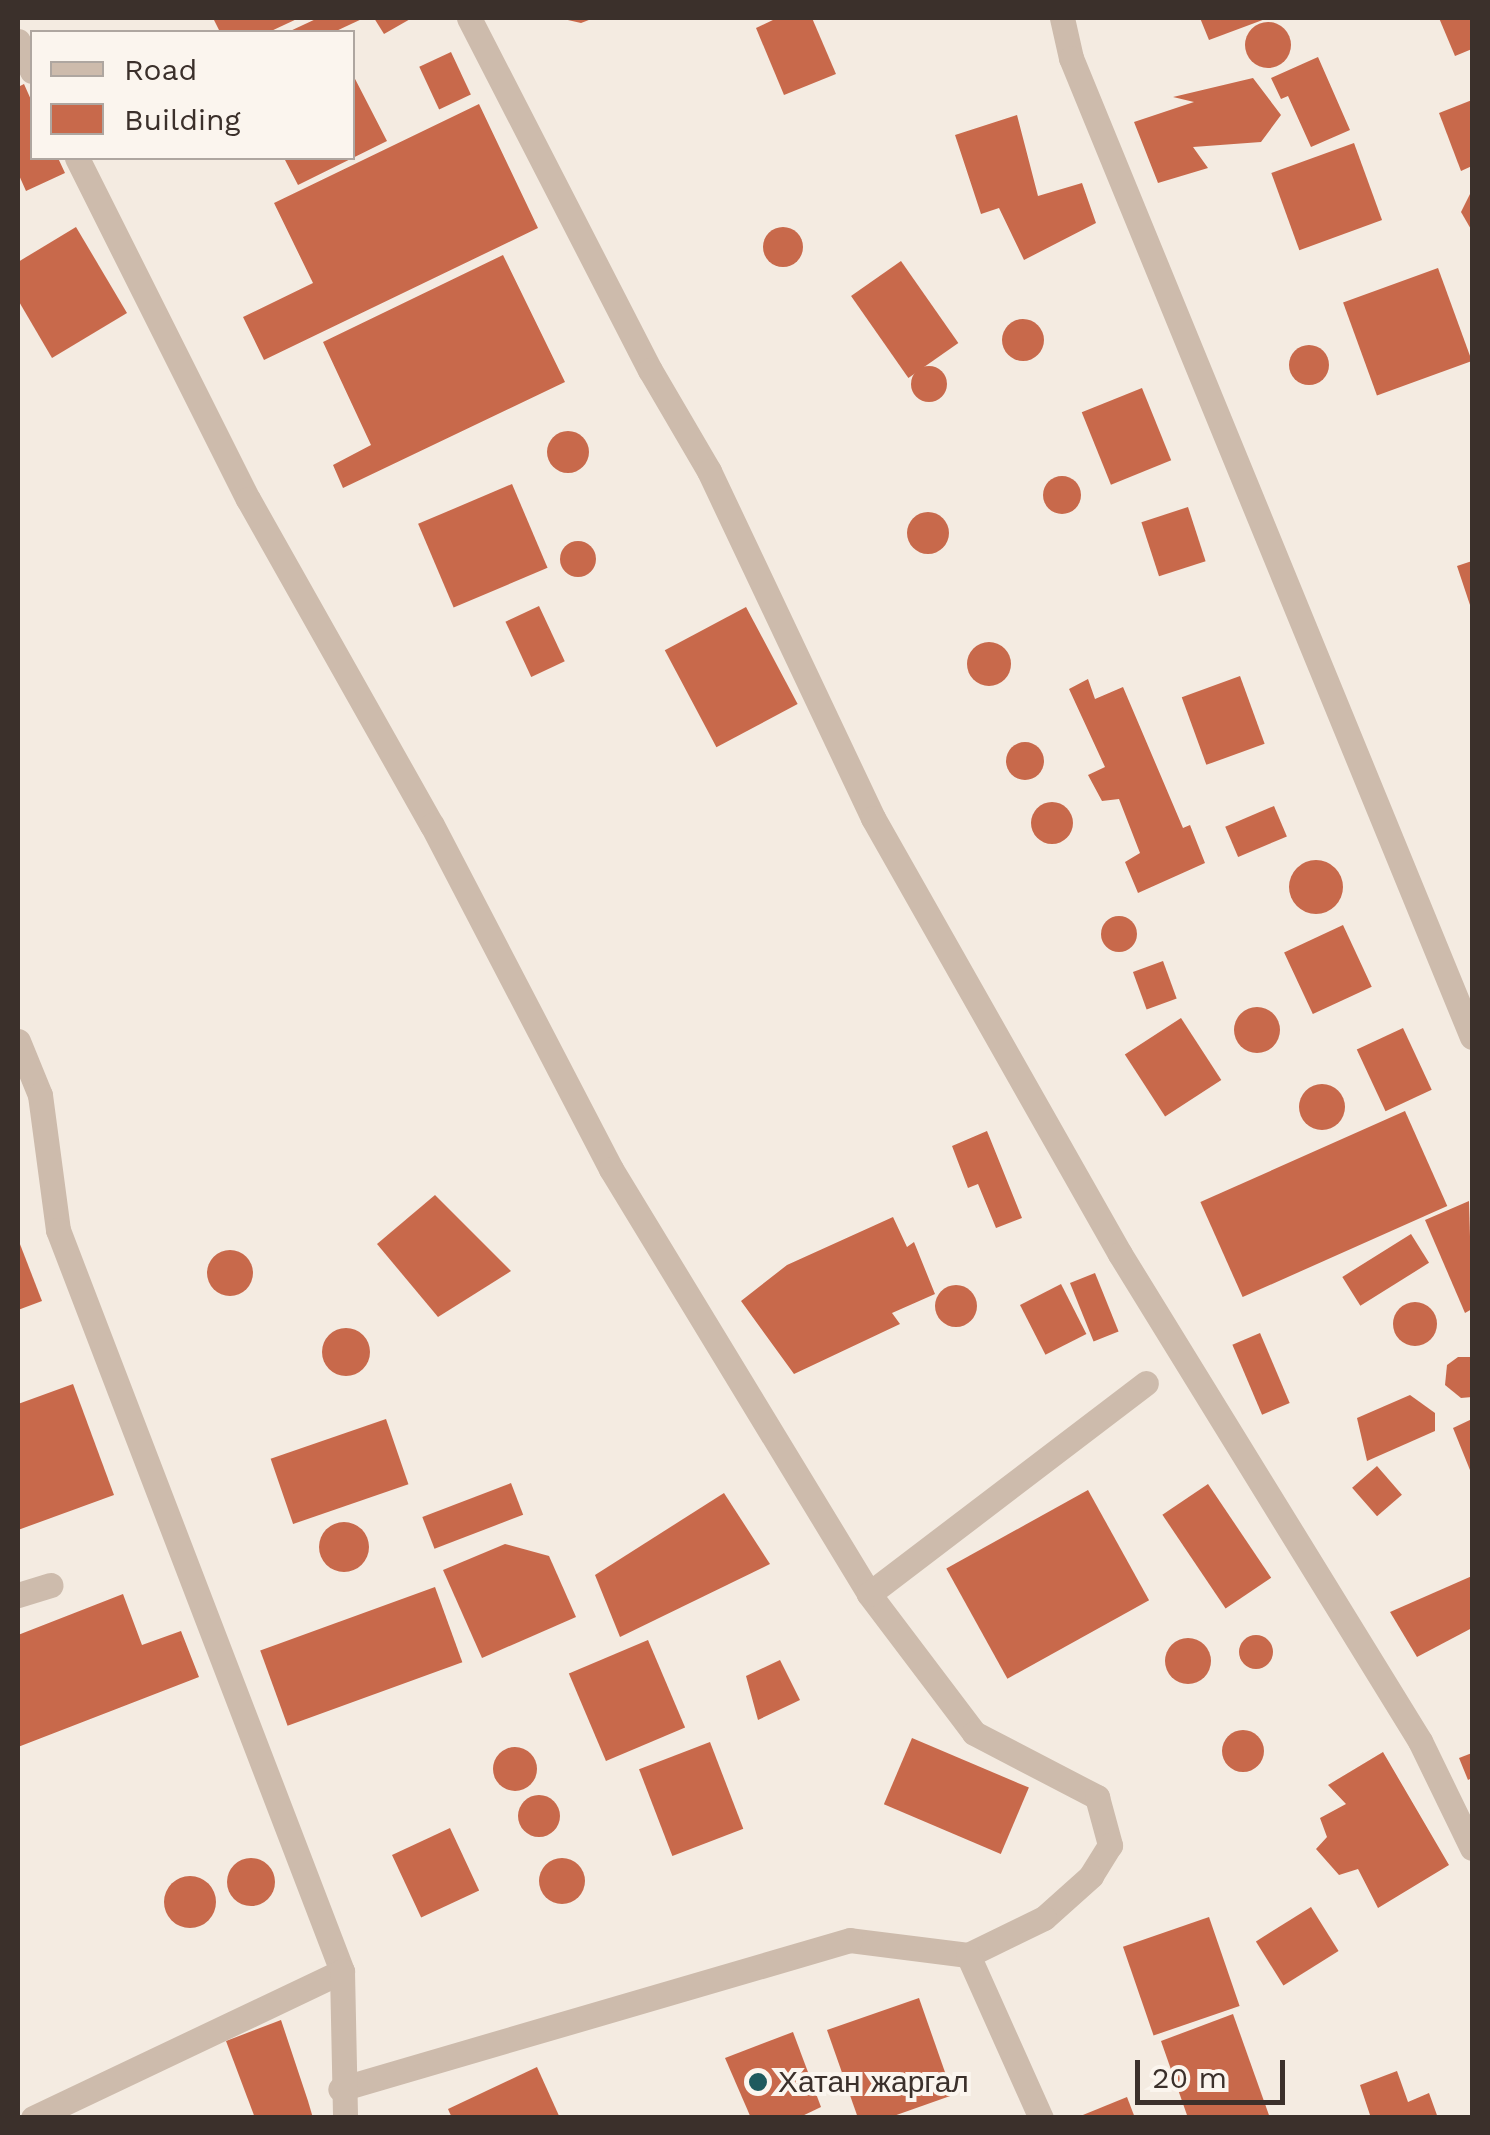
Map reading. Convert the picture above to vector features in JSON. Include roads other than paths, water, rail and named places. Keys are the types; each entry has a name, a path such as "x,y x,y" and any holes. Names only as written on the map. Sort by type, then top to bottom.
{"street":[{"path":"469,18 650,370 709,471 883,835 1120,1254 1420,1741 1472,1848"},
{"path":"1062,18 1071,58 1472,1037"},
{"path":"18,41 30,67"},
{"path":"77,160 248,499 432,826 611,1169 869,1594 974,1733 1097,1798 1110,1845 1092,1876 1044,1918 968,1955 850,1940 340,2089"},
{"path":"18,1041 40,1095 58,1230 342,1971 340,2089 345,2118"},
{"path":"869,1594 1146,1383"},
{"path":"18,1595 51,1585"},
{"path":"968,1955 1041,2118"},
{"path":"33,2118 342,1971"}],"place":[{"name":"Хатан жаргал","path":"758,2082"}]}
